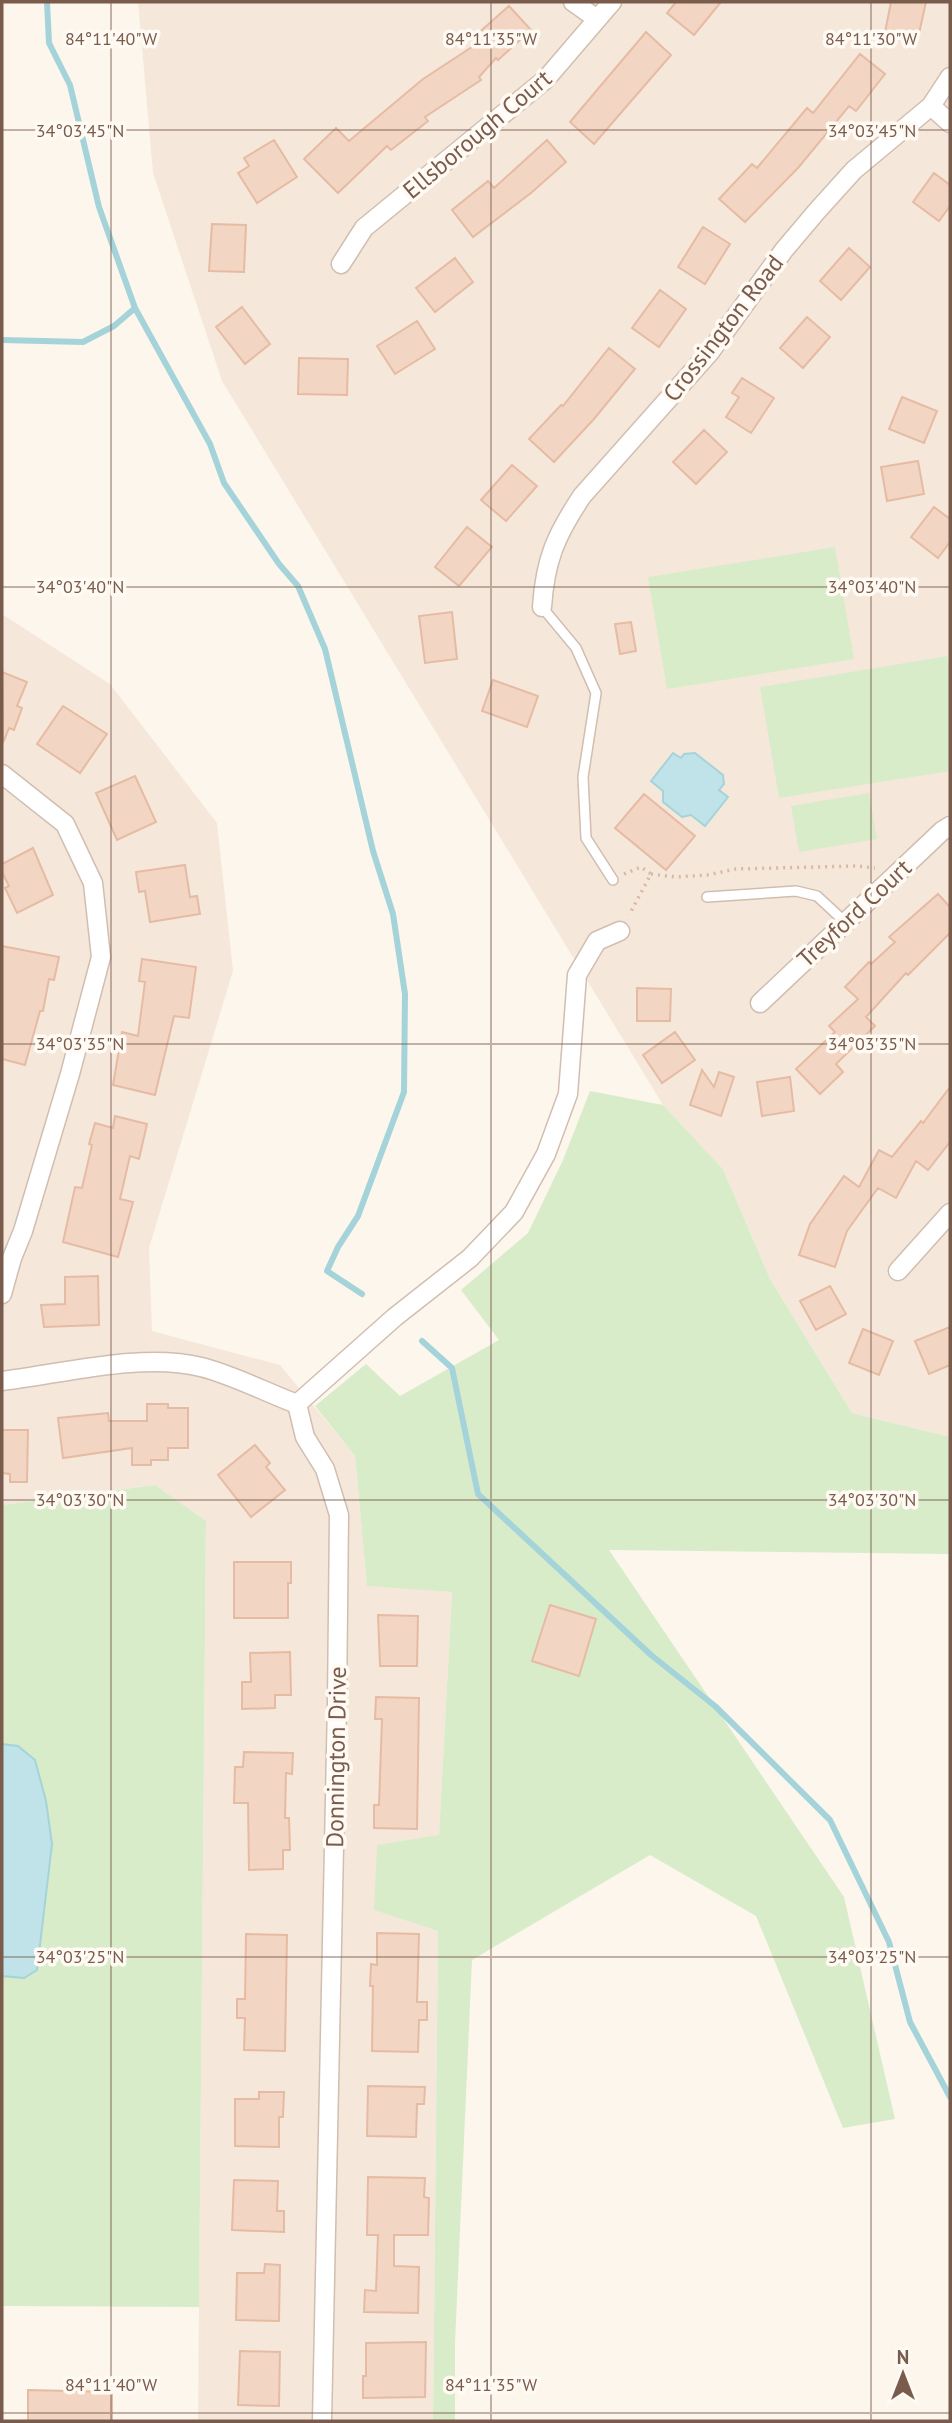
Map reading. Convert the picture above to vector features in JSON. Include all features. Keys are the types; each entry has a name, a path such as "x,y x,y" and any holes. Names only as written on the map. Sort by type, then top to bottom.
{"street":[{"path":"573,2 597,19"},
{"name":"Ellsborough Court","path":"341,264 364,228 546,79 612,2"},
{"name":"Crossington Road","path":"542,607 544,576 553,547 565,521 582,496 710,352 784,250 817,211 854,170 932,106 950,77"},
{"path":"932,106 950,123"},
{"path":"2,774 65,824 93,883 101,957 70,1074 2,1294"},
{"name":"Treyford Court","path":"760,1003 844,921 950,826"},
{"path":"2,1381 120,1364 172,1362 202,1367 297,1404 395,1317 471,1258 514,1212 546,1154 568,1094 577,975 597,941 620,930"},
{"path":"898,1271 950,1213"},
{"name":"Donnington Drive","path":"297,1404 305,1437 325,1469 339,1515 322,2421"}],"lane":[{"path":"542,607 576,649 596,693 583,777 586,838 613,880"},
{"path":"707,897 796,891 817,896 844,921"}],"path":[{"path":"613,880 642,867 651,874 675,877 707,875 736,869 857,866 875,868 882,862"},
{"path":"620,930 651,874"}],"shaded area":[{"path":"138,2 950,2 950,1437 852,1413 770,1279 723,1169 663,1105 222,381 153,173"},
{"path":"2,614 110,684 217,823 233,971 149,1248 152,1331 280,1365 355,1456 367,1585 452,1592 439,1835 375,1910 438,1931 433,2421 198,2421 206,1521 154,1485 2,1505"}],"green space":[{"path":"835,547 854,659 667,689 648,577"},
{"path":"947,656 950,675 950,771 779,798 760,687"},
{"path":"869,793 877,839 799,852 791,806"},
{"path":"590,1091 663,1105 723,1169 770,1279 852,1413 950,1437 950,1554 609,1550 844,1897 895,2119 843,2128 756,1916 650,1855 472,1960 455,2343 455,2421 433,2421 438,1931 374,1910 377,1845 439,1835 452,1592 367,1586 355,1456 315,1406 366,1364 400,1396 499,1340 461,1290 528,1233 563,1160"},
{"path":"155,1485 206,1521 199,2307 2,2306 2,1505"}],"water":[{"path":"673,753 681,758 684,754 695,753 723,775 724,784 719,790 728,797 705,826 691,815 682,817 663,802 663,791 651,781"},
{"path":"2,1744 18,1746 35,1760 46,1801 52,1844 37,1970 24,1978 2,1976"}],"building":[{"path":"676,2 721,2 694,35 667,13"},
{"path":"891,2 926,2 918,38 885,32"},
{"path":"509,6 531,30 498,60 496,58 479,77 481,80 425,117 428,121 391,150 387,146 338,193 304,159 336,128 349,141 423,79 481,41 476,35"},
{"path":"646,32 671,55 594,144 570,122"},
{"path":"860,54 885,74 856,111 849,106 798,168 745,222 719,199 752,164 757,168 807,108 813,113"},
{"path":"274,140 297,177 257,203 238,173 249,166 244,158"},
{"path":"547,140 566,162 531,193 473,237 452,210 488,181 494,188"},
{"path":"934,173 950,185 950,206 939,221 913,202"},
{"path":"212,224 246,225 244,272 209,271"},
{"path":"703,227 730,244 705,284 678,267"},
{"path":"849,248 870,267 841,300 820,281"},
{"path":"455,258 473,282 435,312 416,288"},
{"path":"660,290 686,309 659,347 632,328"},
{"path":"242,307 270,344 245,364 216,327"},
{"path":"807,317 830,337 803,368 780,348"},
{"path":"417,321 435,349 395,374 377,346"},
{"path":"609,348 635,369 554,462 529,439 561,405 563,406"},
{"path":"299,358 348,359 347,395 298,394"},
{"path":"742,378 774,398 751,433 726,417 739,397 732,393"},
{"path":"902,397 937,411 924,443 889,429"},
{"path":"704,430 727,452 696,484 673,462"},
{"path":"918,461 924,494 887,501 881,467"},
{"path":"512,465 537,486 506,521 481,500"},
{"path":"934,507 950,519 950,542 938,558 911,537"},
{"path":"467,527 492,547 459,586 435,567"},
{"path":"452,612 457,659 425,663 419,616"},
{"path":"631,622 636,651 620,654 615,624"},
{"path":"2,672 27,682 17,706 22,708 14,730 9,728 3,743"},
{"path":"493,680 538,696 527,727 482,711"},
{"path":"63,706 107,734 80,773 37,744"},
{"path":"135,776 156,822 117,840 96,793"},
{"path":"644,794 695,836 666,870 615,828"},
{"path":"33,848 53,895 17,913 5,888 9,886 2,872 2,864"},
{"path":"185,865 190,897 197,896 200,914 150,922 145,891 139,892 136,872"},
{"path":"938,894 950,907 950,933 908,975 906,973 866,1017 875,1026 836,1064 843,1072 820,1094 796,1069 835,1032 829,1026 858,999 845,987 869,962 871,964 895,942 889,937"},
{"path":"2,946 59,957 54,980 49,979 43,1011 40,1011 25,1065 2,1059"},
{"path":"142,959 196,967 189,1018 174,1016 155,1095 113,1085 122,1032 138,1036 145,982 139,981"},
{"path":"637,988 671,989 670,1021 637,1021"},
{"path":"675,1032 695,1060 662,1083 643,1055"},
{"path":"702,1070 714,1087 719,1072 734,1077 721,1116 690,1105"},
{"path":"790,1077 794,1111 762,1116 757,1082"},
{"path":"950,1087 950,1142 928,1170 916,1161 896,1198 878,1188 847,1231 835,1267 799,1255 810,1224 844,1176 859,1187 879,1150 892,1157 921,1121 923,1123"},
{"path":"115,1116 147,1124 139,1159 130,1156 120,1199 133,1202 118,1257 63,1242 75,1187 82,1188 95,1123 113,1128"},
{"path":"98,1276 99,1325 44,1327 41,1305 65,1304 65,1277"},
{"path":"830,1286 846,1314 816,1330 800,1301"},
{"path":"950,1327 950,1365 929,1374 915,1341"},
{"path":"863,1329 893,1341 879,1375 849,1363"},
{"path":"147,1404 188,1408 188,1448 168,1448 168,1460 151,1460 151,1465 132,1465 132,1448 63,1458 58,1418 108,1413 109,1421 147,1421"},
{"path":"2,1430 28,1430 27,1482 10,1482 10,1474 2,1473"},
{"path":"255,1445 270,1463 266,1467 285,1490 251,1517 218,1475"},
{"path":"234,1562 291,1562 288,1618 234,1618"},
{"path":"550,1605 596,1619 579,1676 532,1661"},
{"path":"378,1615 418,1616 417,1666 380,1666"},
{"path":"290,1652 291,1695 275,1695 275,1708 242,1709 242,1682 251,1682 250,1653"},
{"path":"376,1697 419,1698 417,1829 374,1828 374,1805 379,1805 382,1719 375,1719"},
{"path":"244,1752 293,1753 292,1774 286,1773 285,1818 289,1818 290,1850 283,1850 283,1869 249,1870 248,1803 234,1803 235,1767 243,1767"},
{"path":"377,1933 419,1934 417,2002 427,2002 427,2020 419,2020 418,2052 372,2051 373,1986 370,1986 371,1964 377,1965"},
{"path":"246,1934 287,1935 285,2051 244,2050 245,2018 237,2018 237,1999 245,1999"},
{"path":"368,2086 425,2087 424,2104 417,2104 416,2137 367,2136"},
{"path":"259,2092 284,2092 283,2117 279,2117 279,2147 235,2146 235,2099 259,2099"},
{"path":"368,2177 425,2178 424,2197 429,2198 428,2235 394,2235 394,2266 419,2267 418,2313 364,2312 365,2290 376,2291 378,2235 367,2235"},
{"path":"234,2180 278,2181 277,2211 284,2211 284,2232 232,2230"},
{"path":"265,2264 280,2265 279,2321 236,2320 237,2273 264,2273"},
{"path":"426,2342 425,2397 363,2398 366,2343"},
{"path":"240,2351 280,2352 279,2406 238,2405"},
{"path":"28,2390 112,2392 112,2421 28,2421"}],"waterway":[{"path":"47,2 49,43 70,85 99,207 135,308 210,444 224,483 279,564 298,586 325,649 373,851 393,914 405,994 404,1092 358,1216 338,1247 327,1271 362,1294"},
{"path":"2,340 83,342 114,326 135,308"},
{"path":"422,1341 452,1368 478,1494 651,1655 715,1706 830,1820 889,1942 910,2022 950,2097"}]}
